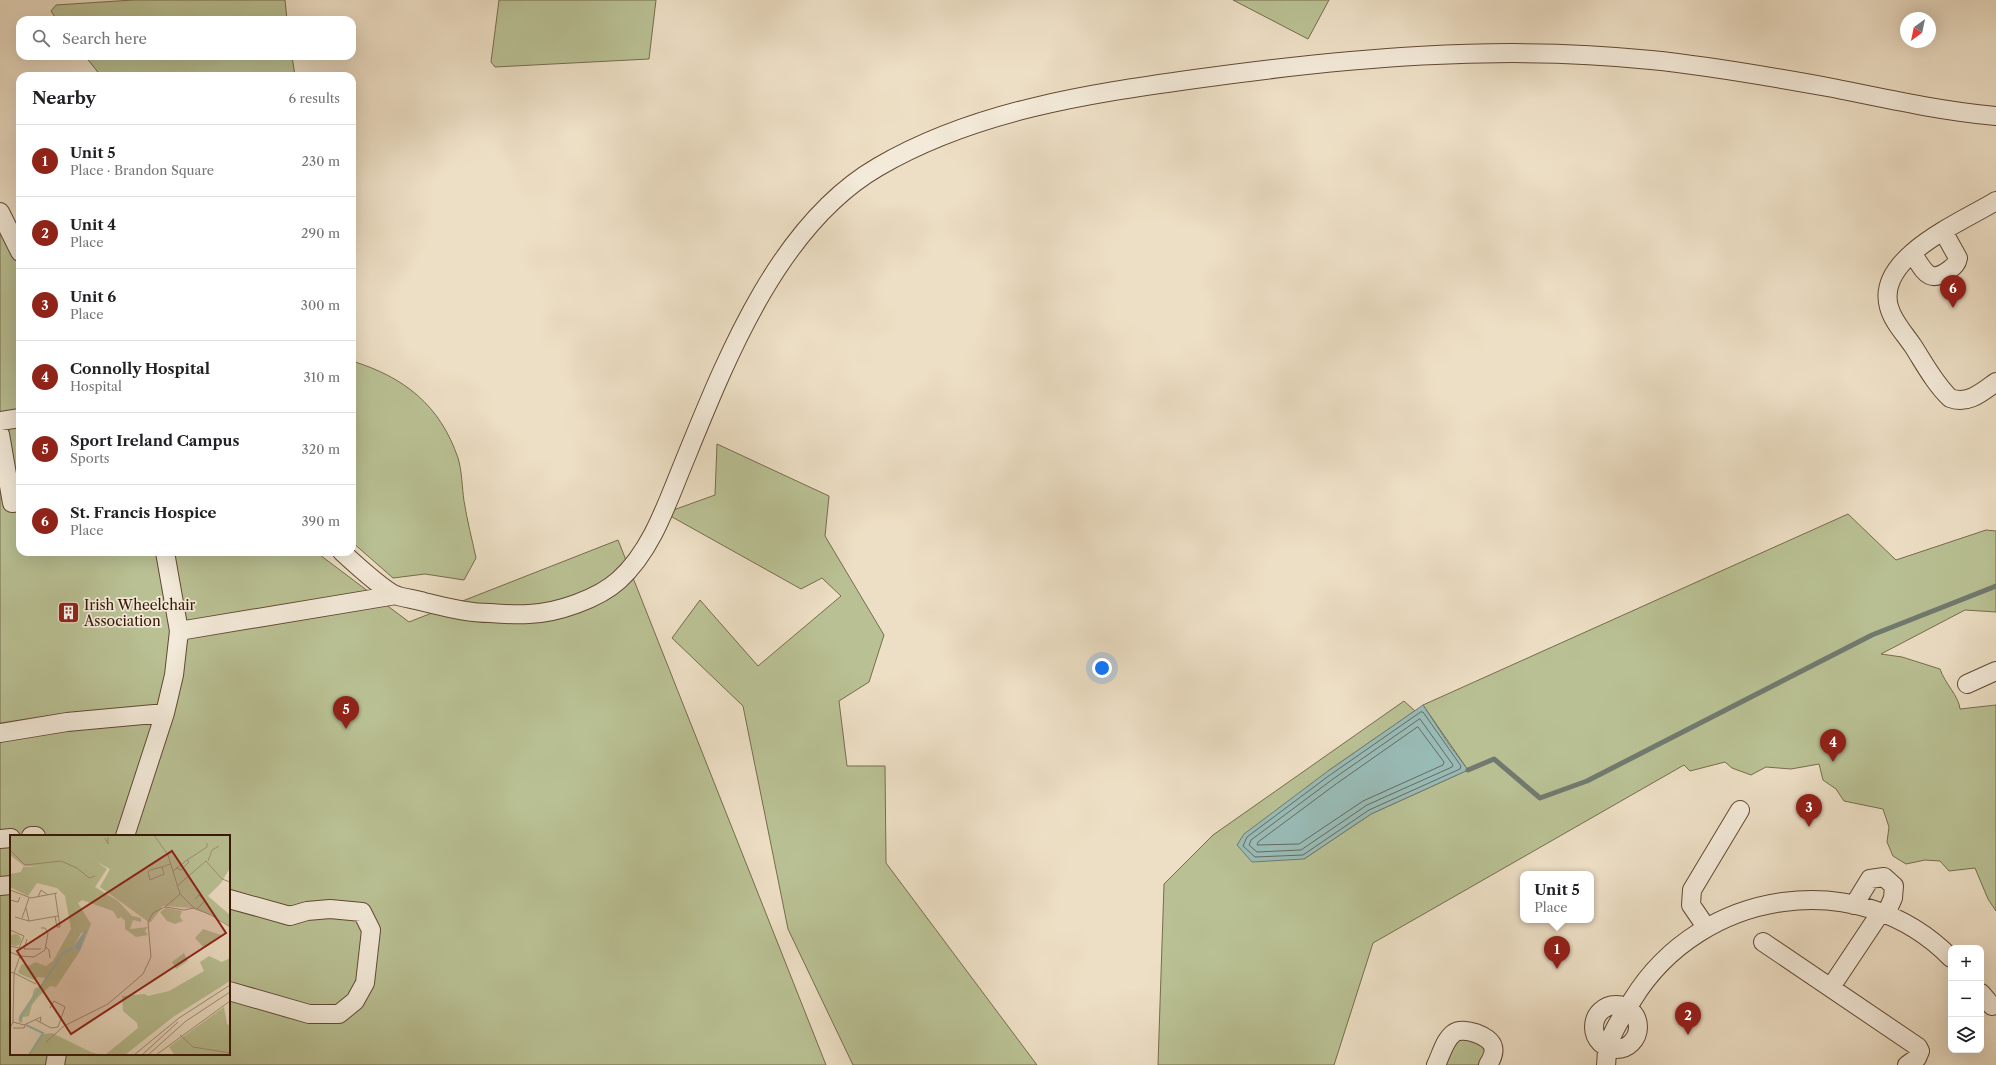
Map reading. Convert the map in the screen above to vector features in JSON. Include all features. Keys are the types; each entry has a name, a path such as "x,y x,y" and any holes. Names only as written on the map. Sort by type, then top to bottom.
{"street":[{"path":"179,631 396,595 472,613 532,614 577,604 615,584 638,558 661,516 697,429 734,347 773,273 807,228 844,192 875,169 922,144 992,118 1062,101 1158,84 1275,68 1396,56 1486,52 1580,55 1652,60 1828,87 1968,114 1996,116"},
{"path":"1996,201 1943,231 1912,253 1900,266 1889,285 1888,302 1897,323 1950,398 1961,401 1967,400 1996,382"},
{"path":"0,212 16,244"},
{"path":"1912,253 1927,274 1934,277 1940,276 1956,264 1958,258 1943,231"},
{"path":"0,421 16,419"},
{"path":"0,434 12,503 16,502"},
{"path":"125,835 165,713 174,675 179,631 166,556"},
{"path":"346,556 357,566 396,595"},
{"path":"1967,684 1996,671"},
{"path":"0,733 67,722 165,713"},
{"path":"1706,927 1691,905 1692,890 1740,810"},
{"path":"1831,987 1893,898 1894,886 1884,877 1870,879 1854,905"},
{"path":"0,886 10,885"},
{"path":"230,900 290,916 307,911 330,909 362,912 371,930 365,983 355,1001 339,1014 310,1014 230,992"},
{"path":"1607,1056 1618,1023 1642,983 1657,966 1677,947 1706,927 1736,913 1786,902 1810,901 1854,905 1883,913 1923,935 1948,956"},
{"path":"1763,942 1918,1047 1920,1051 1917,1058 1907,1065"},
{"path":"1436,1065 1447,1040 1452,1034 1459,1030 1465,1030 1491,1042 1493,1054 1488,1065"},
{"path":"55,1065 57,1055"}],"green space":[{"path":"133,0 285,0 287,16 54,16 51,11 56,5"},
{"path":"499,0 656,0 649,59 495,67 491,62"},
{"path":"1233,0 1329,0 1308,39"},
{"path":"88,60 293,60 294,72 98,72"},
{"path":"0,211 16,241 16,556 321,556 409,622 618,540 826,1065 0,1065"},
{"path":"356,362 388,375 404,385 430,408 441,423 458,458 465,508 476,558 464,580 425,574 393,578 356,546"},
{"path":"717,444 829,496 825,536 884,635 869,682 839,701 847,766 885,766 886,863 1037,1065 853,1065 788,929 743,706 672,638 700,600 758,666 841,596 822,578 801,589 665,513 715,495"},
{"path":"1848,514 1896,560 1986,530 1996,531 1996,612 1965,610 1881,654 1902,657 1940,669 1957,699 1960,709 1996,705 1996,911 1988,899 1975,868 1949,871 1940,861 1925,860 1906,864 1893,856 1887,842 1889,827 1883,809 1844,801 1836,789 1823,780 1819,764 1791,769 1766,767 1751,775 1732,768 1725,762 1690,771 1684,765 1373,943 1334,1065 1158,1065 1164,884 1213,835 1404,701 1415,711 1328,771 1304,859 1371,814 1468,770 1423,705"},
{"path":"1475,1039 1486,1050 1483,1065 1444,1065 1456,1040"}],"water":[{"path":"1423,705 1468,770 1371,814 1304,859 1252,862 1237,845 1244,834 1328,771"}],"waterway":[{"path":"1468,770 1494,759 1540,798 1587,781 1872,635 1996,586"}],"place":[{"name":"St. Francis Hospice","path":"1953,308"},
{"name":"Irish Wheelchair Association","path":"69,613"},
{"name":"Sport Ireland Campus","path":"346,729"},
{"name":"Connolly Hospital","path":"1833,762"},
{"name":"Unit 6","path":"1809,827"},
{"name":"Unit 5","path":"1557,969"},
{"name":"Unit 4","path":"1688,1035"}]}
